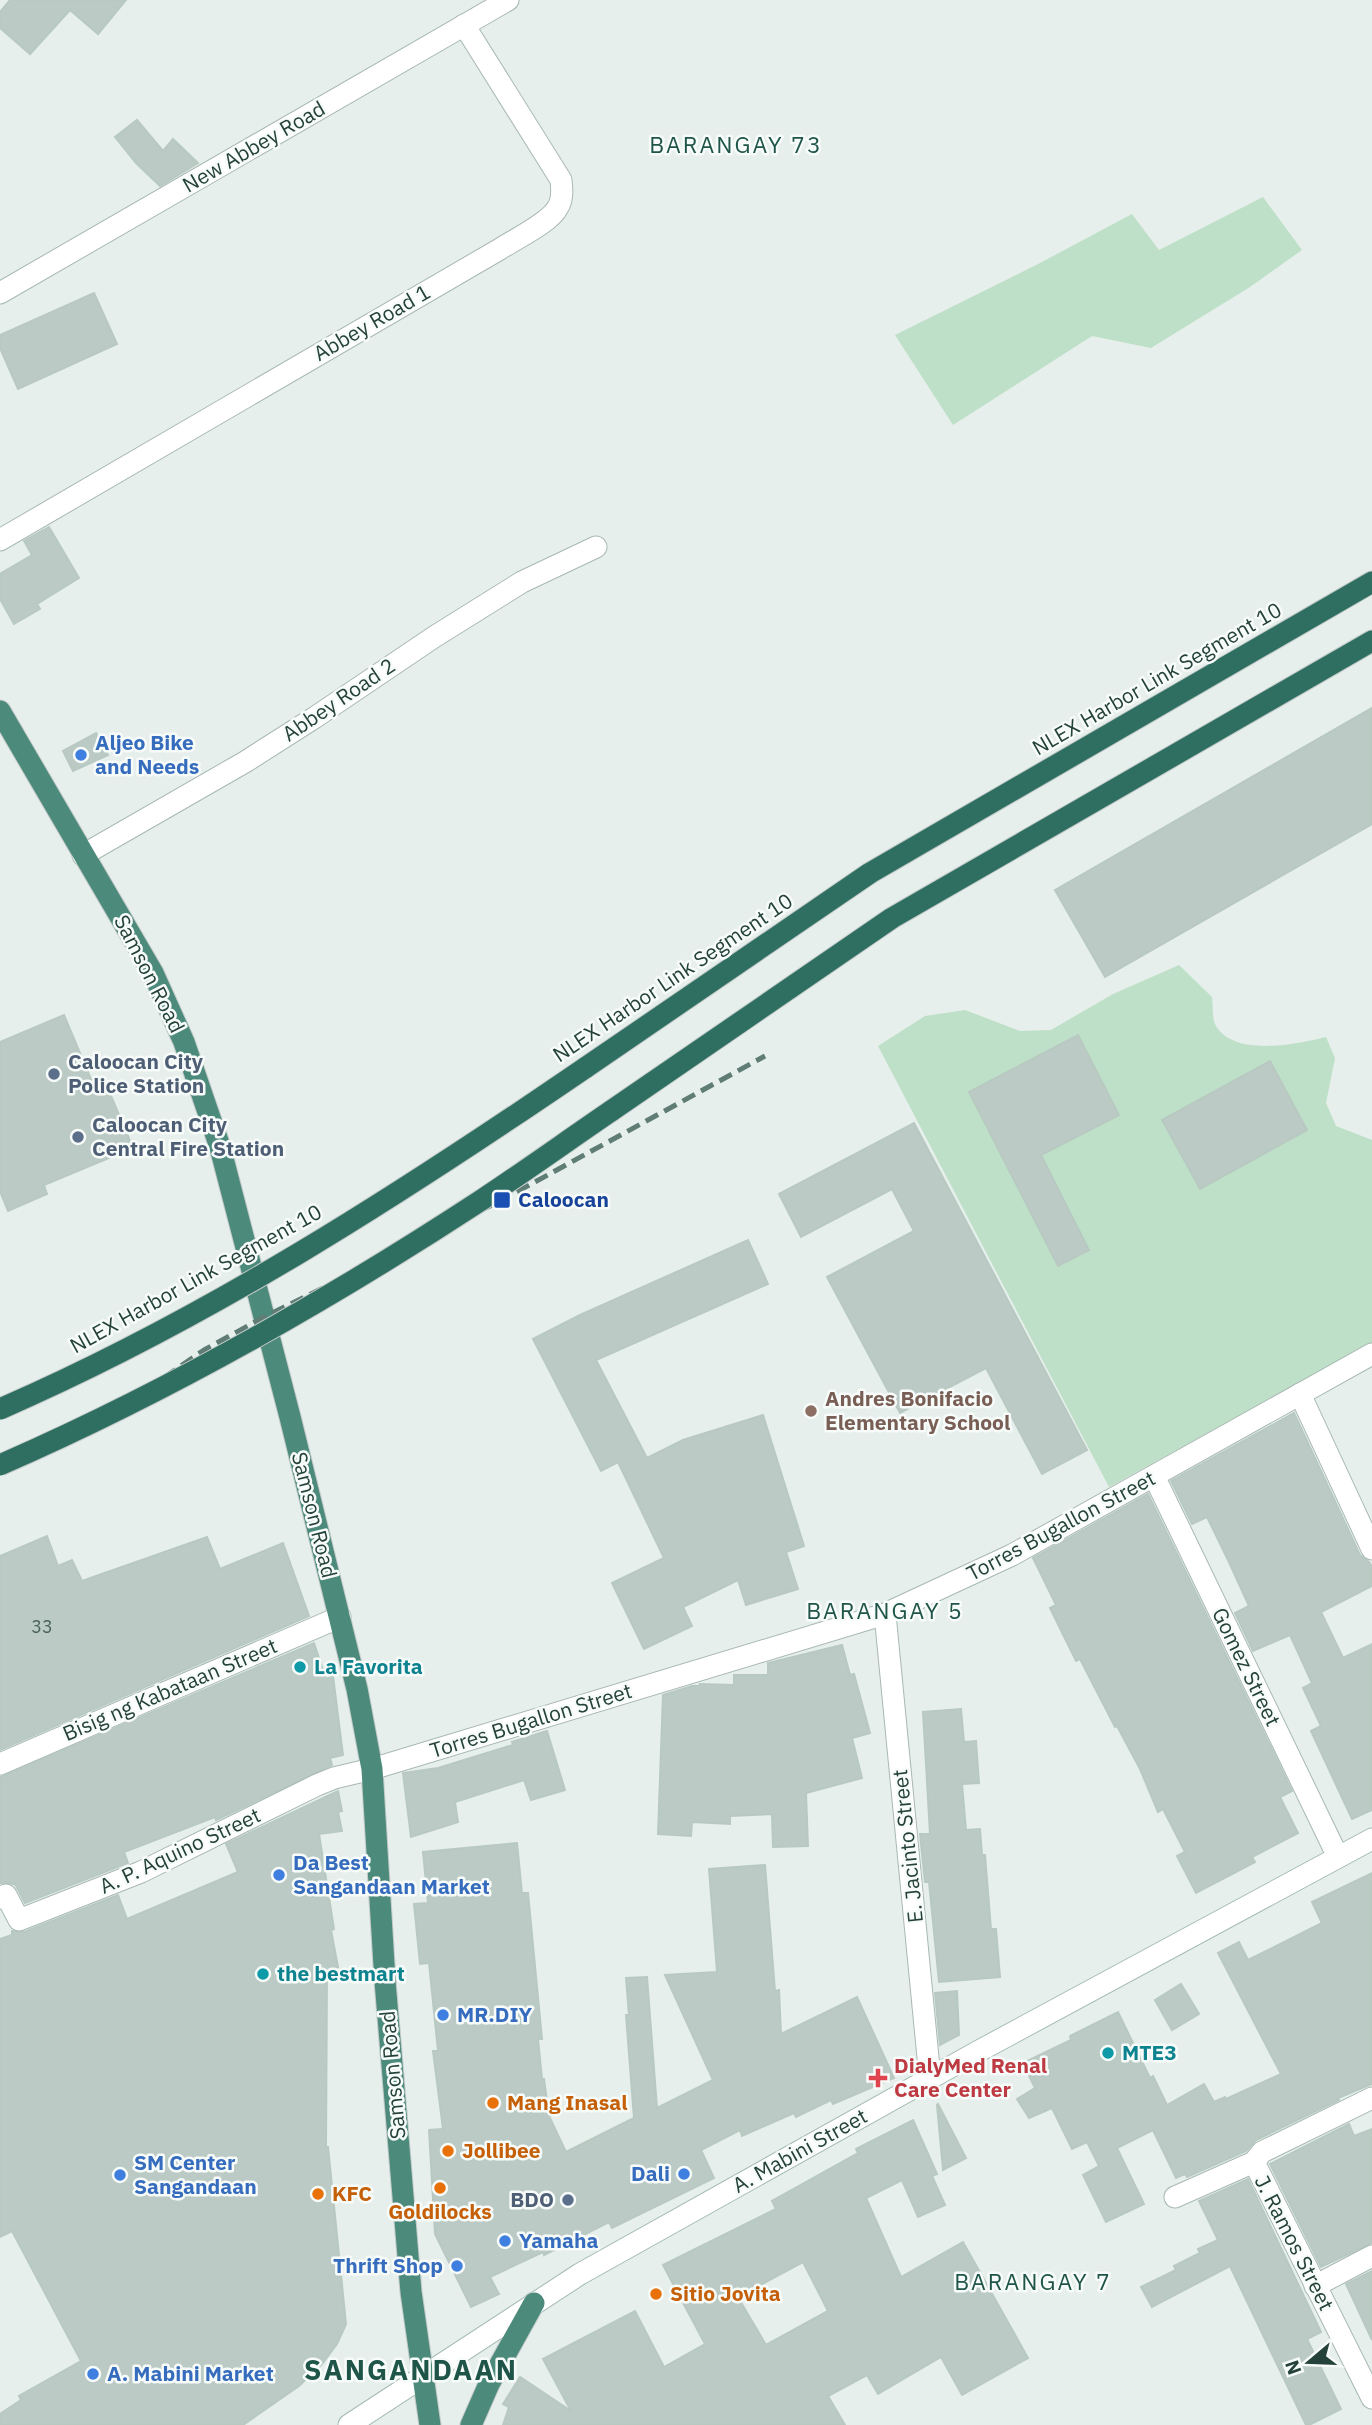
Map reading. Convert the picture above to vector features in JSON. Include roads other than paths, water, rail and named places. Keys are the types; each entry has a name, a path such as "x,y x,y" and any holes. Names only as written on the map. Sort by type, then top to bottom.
{"highway":[{"name":"NLEX Harbor Link Segment 10","path":"0,1409 44,1390 175,1324 319,1240 453,1157 870,873 1372,582"},
{"path":"0,1465 67,1436 208,1364 356,1278 480,1201 892,918 1372,641"},
{"name":"Samson Road","path":"0,712 153,973 184,1042 220,1147 340,1617 372,1769 385,1981 411,2292 430,2425"},
{"path":"471,2425 489,2384 534,2303"}],"street":[{"name":"New Abbey Road","path":"0,293 508,0"},
{"name":"Abbey Road 1","path":"0,540 489,256 551,216 559,206 561,180 464,25"},
{"name":"Abbey Road 2","path":"83,855 245,761 522,582 596,547"},
{"name":"Torres Bugallon Street","path":"372,1769 885,1614 1012,1555 1372,1354"},
{"path":"1300,1394 1372,1549"},
{"name":"Gomez Street","path":"1154,1476 1338,1857"},
{"name":"E. Jacinto Street","path":"885,1614 930,2078"},
{"name":"Bisig ng Kabataan Street","path":"0,1764 340,1617"},
{"name":"A. P. Aquino Street","path":"0,1898 6,1895 19,1920 141,1872 317,1785 372,1769"},
{"name":"A. Mabini Street","path":"349,2425 592,2267 930,2078 1372,1839"},
{"path":"1175,2197 1254,2162 1262,2152 1372,2098"},
{"name":"J. Ramos Street","path":"1254,2162 1372,2398"},
{"path":"1315,2286 1372,2256"}],"railway":[{"path":"0,1470 65,1441 102,1420 204,1350 264,1317 502,1200 765,1056"}],"place":[{"name":"Aljeo Bike and Needs","path":"81,755"},
{"name":"Caloocan City Police Station","path":"54,1074"},
{"name":"Caloocan City Central Fire Station","path":"78,1137"},
{"name":"Caloocan","path":"502,1200"},
{"name":"Andres Bonifacio Elementary School","path":"811,1411"},
{"name":"La Favorita","path":"300,1667"},
{"name":"Da Best Sangandaan Market","path":"279,1875"},
{"name":"the bestmart","path":"263,1974"},
{"name":"MR.DIY","path":"443,2015"},
{"name":"MTE3","path":"1108,2053"},
{"name":"DialyMed Renal Care Center","path":"878,2078"},
{"name":"Mang Inasal","path":"493,2103"},
{"name":"Jollibee","path":"448,2151"},
{"name":"Dali","path":"684,2174"},
{"name":"SM Center Sangandaan","path":"120,2175"},
{"name":"Goldilocks","path":"440,2188"},
{"name":"KFC","path":"318,2194"},
{"name":"BDO","path":"568,2200"},
{"name":"Yamaha","path":"505,2241"},
{"name":"Thrift Shop","path":"457,2266"},
{"name":"Sitio Jovita","path":"656,2294"},
{"name":"A. Mabini Market","path":"93,2374"}],"district":[{"name":"BARANGAY 73","path":"736,145"},
{"name":"BARANGAY 5","path":"885,1611"},
{"name":"BARANGAY 7","path":"1033,2282"},
{"name":"SANGANDAAN","path":"411,2370"}]}
